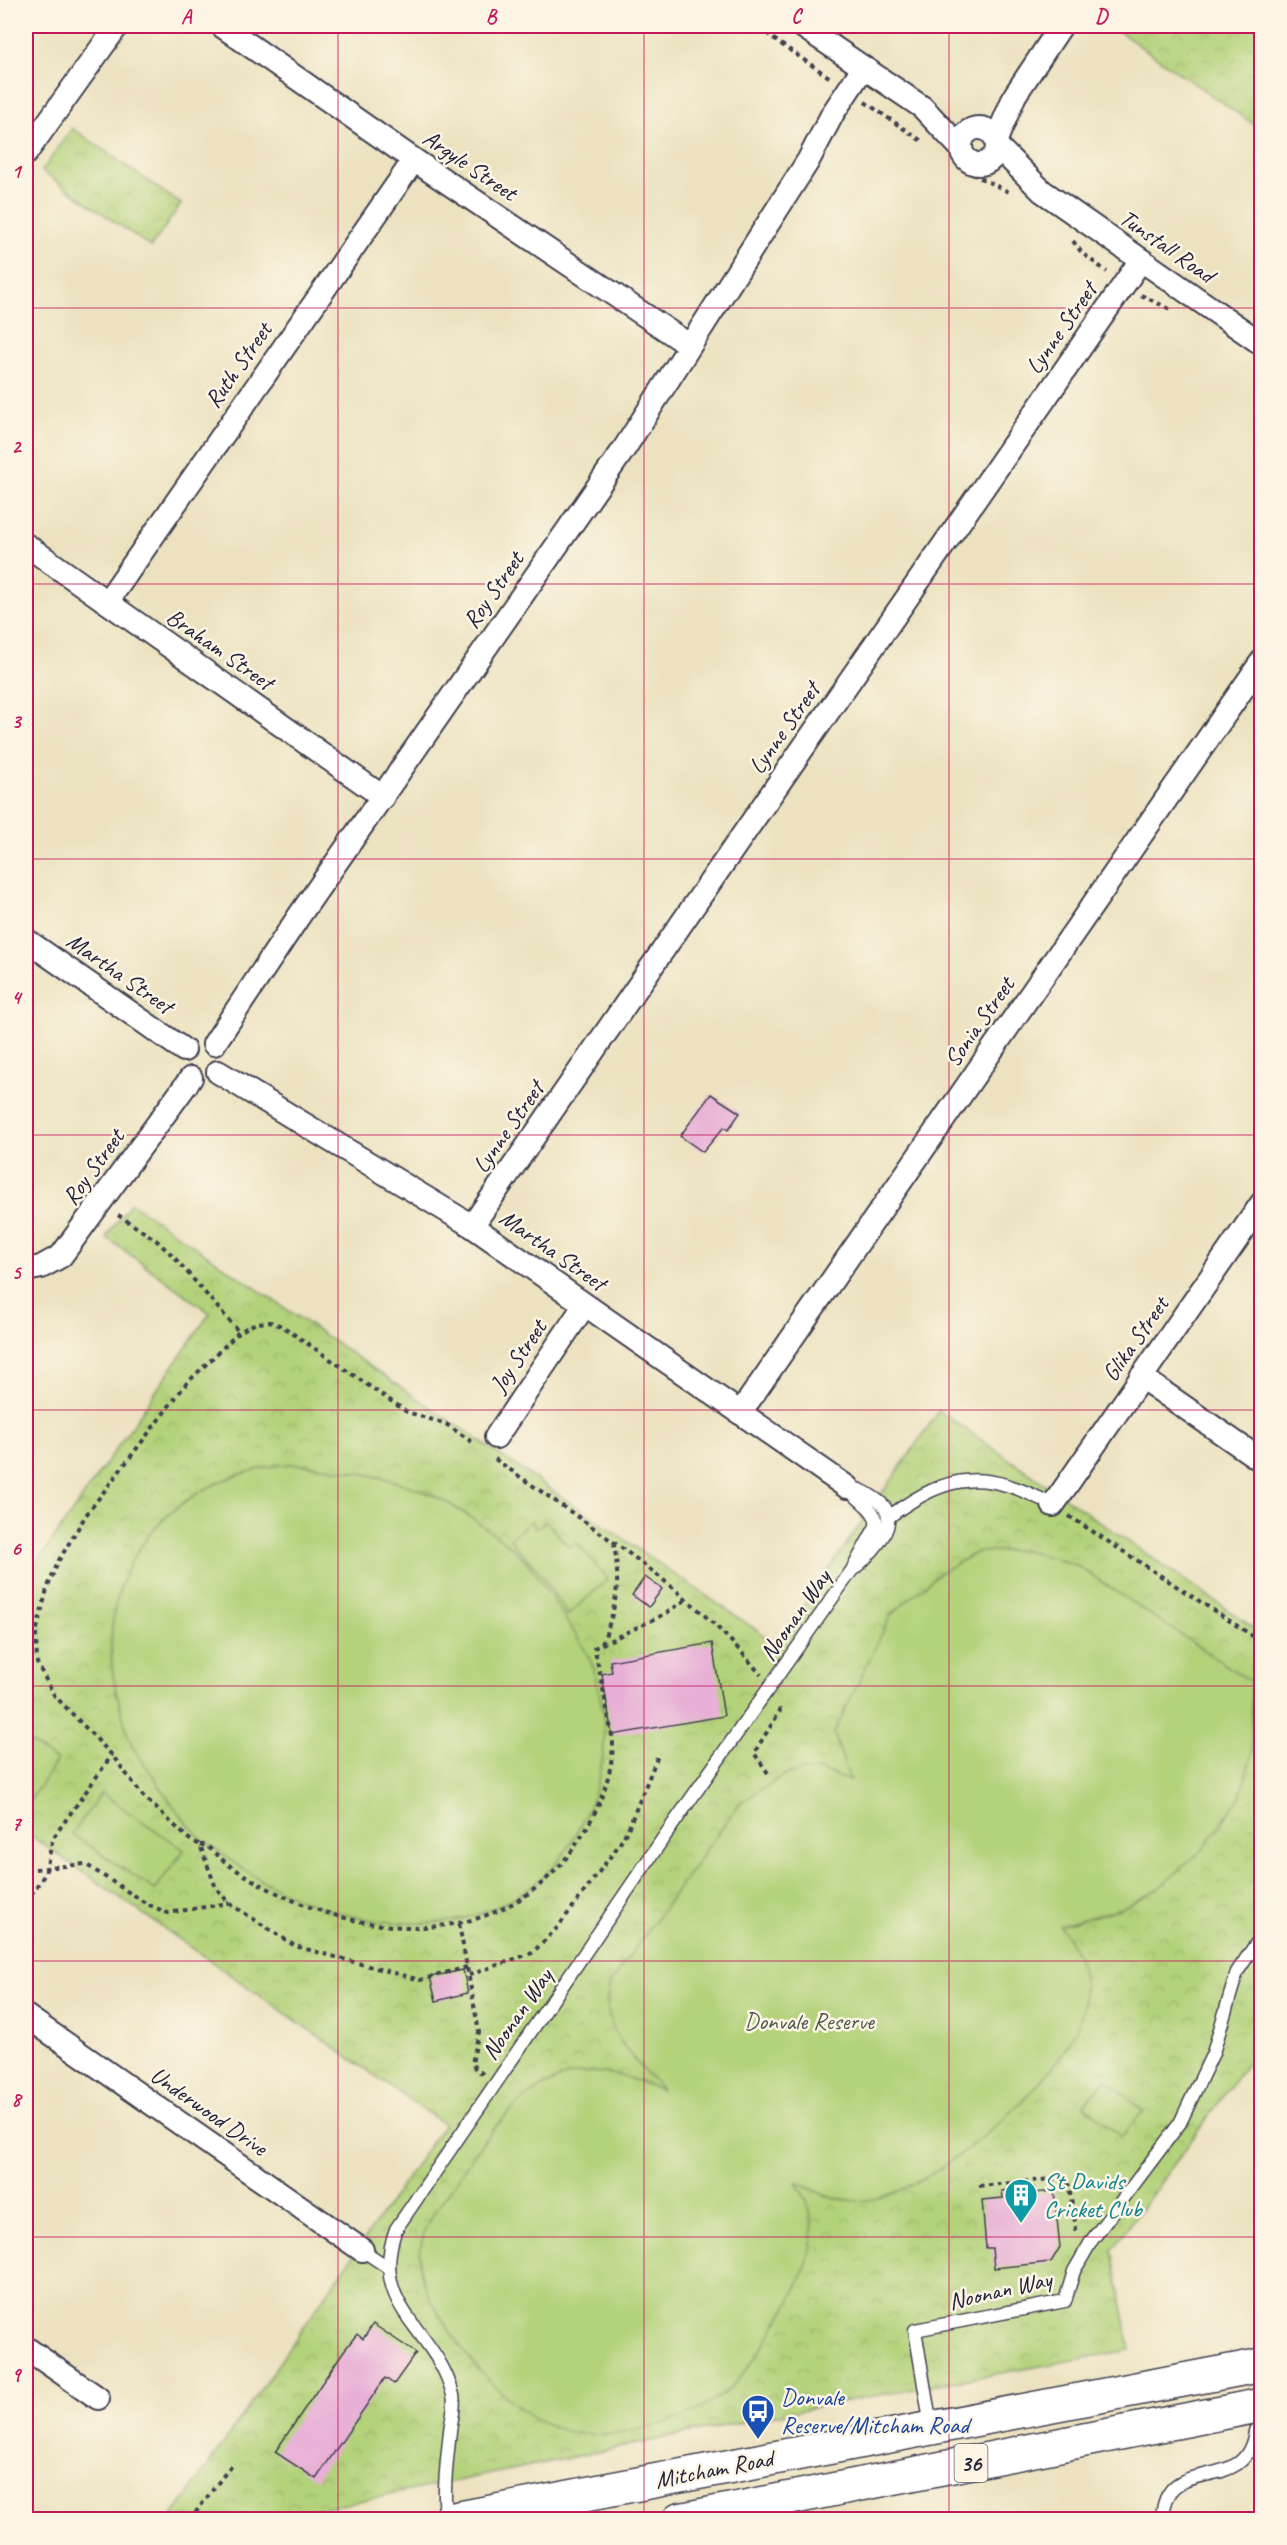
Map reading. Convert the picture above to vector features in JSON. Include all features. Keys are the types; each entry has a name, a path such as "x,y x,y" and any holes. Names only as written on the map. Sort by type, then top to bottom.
{"main road":[{"name":"Mitcham Road","path":"448,2520 1262,2365"},
{"name":"Mitcham Road","path":"680,2520 936,2470 1258,2418"},
{"path":"931,2427 936,2470"}],"street":[{"path":"26,153 117,26"},
{"name":"Argyle Street","path":"222,26 414,160 689,345"},
{"name":"Tunstall Road","path":"802,26 979,146 1262,344"},
{"path":"979,146 1061,26"},
{"name":"Roy Street","path":"214,1044 299,916 617,459 808,161 833,113 854,95 870,72"},
{"name":"Ruth Street","path":"107,602 414,160"},
{"name":"Lynne Street","path":"472,1226 1141,260"},
{"name":"Braham Street","path":"26,545 383,797"},
{"name":"Sonia Street","path":"740,1413 1262,661"},
{"name":"Martha Street","path":"26,940 184,1050"},
{"path":"198,1040 214,1044 222,1057 218,1072 206,1081 190,1078 181,1066 184,1050 198,1040"},
{"name":"Martha Street","path":"218,1072 472,1226 847,1487"},
{"name":"Roy Street","path":"26,1270 40,1267 61,1256 190,1078"},
{"name":"Glika Street","path":"1053,1505 1262,1203"},
{"name":"Joy Street","path":"489,1447 584,1306"},
{"path":"1141,1377 1262,1461"},
{"name":"Underwood Drive","path":"26,2016 362,2250"},
{"path":"26,2348 98,2398"}],"lane":[{"path":"890,1516 932,1489 963,1482 995,1482 1014,1486 1053,1505"},
{"name":"Martha Street","path":"847,1487 860,1490 882,1503 890,1516"},
{"name":"Martha Street","path":"847,1487 875,1514"},
{"name":"Noonan Way","path":"448,2520 443,2492 454,2398 448,2375 396,2298 391,2285 389,2268 393,2238 402,2219 664,1837 852,1570 876,1526 875,1514"},
{"name":"Noonan Way","path":"852,1570 868,1555 880,1539 888,1526 890,1516"},
{"name":"Noonan Way","path":"931,2427 915,2330 1065,2301 1074,2271 1092,2240 1180,2122 1213,2053 1236,1972 1262,1935"},
{"path":"362,2250 389,2268"},
{"path":"1162,2520 1163,2506 1176,2485 1185,2479 1220,2473 1238,2465 1253,2447 1258,2418"}],"path":[{"path":"761,26 772,38 925,144"},
{"path":"979,146 1020,199"},
{"path":"1068,234 1089,260 1149,301 1180,313"},
{"path":"101,1203 156,1240 174,1257 239,1332"},
{"path":"687,1599 665,1614 594,1647 613,1743 609,1775 600,1803 583,1836 565,1862 547,1881 524,1898 479,1919 446,1927 412,1928 358,1922 330,1916 275,1893 236,1871 206,1845 200,1845 189,1839 143,1796 112,1755 54,1695 37,1663 36,1633 47,1589 59,1560 86,1515 186,1384 239,1332 255,1323 270,1322 282,1326 407,1412 446,1424 489,1447 687,1599 736,1645 770,1687 780,1711 754,1753 768,1773"},
{"path":"1053,1505 1262,1642"},
{"path":"602,1644 616,1604 618,1573 614,1544"},
{"path":"754,1685 768,1666"},
{"path":"469,1975 532,1953 558,1927 619,1845 628,1829 659,1753"},
{"path":"26,1902 45,1874 53,1838 112,1755"},
{"path":"200,1845 216,1888 229,1903 295,1946 420,1980 467,1967"},
{"path":"26,1870 86,1864 147,1904 168,1913 229,1903"},
{"path":"459,1924 479,2032 472,2063 484,2076"},
{"path":"979,2186 1063,2178 1069,2186 1076,2229 1092,2240"},
{"path":"190,2520 233,2463"}],"green space":[{"path":"1111,26 1261,26 1261,129 1240,115"},
{"path":"72,128 181,204 151,247 42,171"},
{"name":"Donvale Reserve","path":"131,1203 777,1644 939,1411 1261,1633 1261,2071 1248,2062 1112,2250 1130,2350 835,2403 272,2519 171,2519 444,2124 26,1832 26,1579 210,1313 106,1237"},
{"path":"290,1464 326,1467 395,1481 439,1498 464,1513 502,1540 526,1561 540,1579 587,1654 594,1669 599,1691 604,1731 601,1769 590,1805 562,1857 534,1884 499,1906 462,1919 443,1922 378,1921 315,1905 285,1892 256,1877 203,1839 175,1808 131,1743 120,1707 112,1661 113,1618 124,1578 143,1543 170,1513 204,1490 244,1473"},
{"path":"531,1521 536,1528 546,1521 569,1547 576,1542 608,1579 568,1615 540,1573 510,1539"},
{"path":"1025,1550 1076,1565 1251,1682 1252,1753 1240,1797 1204,1848 1158,1889 1122,1908 1060,1926 1073,1946 1081,1968 1084,1992 1081,2016 1070,2041 1050,2069 995,2127 931,2174 901,2190 874,2199 853,2201 843,2199 796,2182 806,2199 811,2215 811,2245 808,2260 797,2288 782,2315 756,2358 732,2387 691,2413 654,2426 615,2433 567,2431 534,2417 505,2396 487,2378 452,2335 432,2302 425,2287 420,2261 425,2230 434,2212 493,2129 515,2107 542,2087 571,2075 594,2072 618,2075 662,2090 630,2055 614,2029 607,1999 610,1983 739,1804 784,1775 802,1771 819,1770 850,1781 834,1733 891,1615 939,1573 977,1552"},
{"path":"26,1740 57,1761 28,1803 26,1801"},
{"path":"101,1793 184,1850 155,1890 72,1834"},
{"path":"1106,2079 1143,2111 1121,2137 1084,2105"}],"building":[{"path":"711,1094 740,1113 728,1130 724,1127 703,1152 680,1136"},
{"path":"645,1577 662,1589 649,1607 632,1595"},
{"path":"712,1643 724,1716 612,1735 602,1674 612,1672 610,1661"},
{"path":"463,1970 468,1993 436,2001 430,1977"},
{"name":"St Davids Cricket Club","path":"1034,2187 1035,2193 1054,2191 1060,2247 1051,2262 994,2268 992,2248 986,2248 982,2200 1003,2198 1002,2191"},
{"path":"373,2324 416,2353 394,2384 385,2378 316,2479 275,2452 343,2352 357,2334 363,2339"}],"place":[{"name":"St Davids Cricket Club","path":"1021,2224"},
{"name":"Donvale Reserve/Mitcham Road","path":"758,2440"}]}
